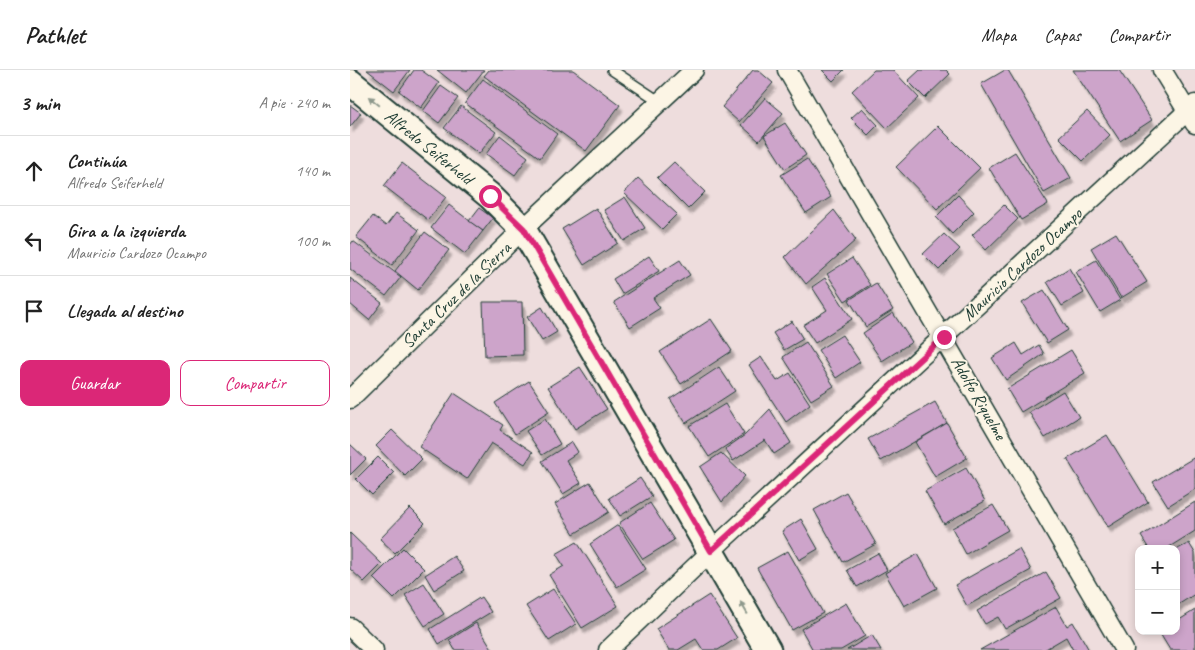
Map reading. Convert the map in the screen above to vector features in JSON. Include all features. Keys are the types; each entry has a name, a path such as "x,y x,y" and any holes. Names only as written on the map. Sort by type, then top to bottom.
{"street":[{"name":"Santa Cruz de la Sierra","path":"350,398 524,229 694,70"},
{"name":"Adolfo Riquelme","path":"786,70 944,337 1124,650"},
{"path":"1162,70 1192,113"},
{"name":"Alfredo Seiferheld","path":"350,82 490,196 524,229 768,650"},
{"name":"Mauricio Cardozo Ocampo","path":"608,650 711,551 1192,113"},
{"path":"350,627 374,650"}],"lane":[{"path":"612,70 659,101"}],"building":[{"path":"367,70 410,70 394,91"},
{"path":"414,70 421,70 439,83 421,108 399,91"},
{"path":"437,70 484,70 466,93"},
{"path":"489,70 573,70 620,105 586,151 484,76"},
{"path":"753,70 758,70 773,83 739,122 722,107"},
{"path":"822,70 844,70 833,81"},
{"path":"874,70 893,70 919,98 887,128 852,91"},
{"path":"920,70 946,70 950,74 925,98 908,81"},
{"path":"1008,70 1071,178 1044,193 981,84"},
{"path":"1073,70 1119,70 1152,120 1120,141"},
{"path":"483,79 557,134 540,158 465,103"},
{"path":"441,86 458,98 439,123 423,111"},
{"path":"765,98 783,113 759,141 741,125"},
{"path":"350,105 361,113 350,127"},
{"path":"461,106 496,132 479,154 444,128"},
{"path":"862,108 878,125 868,135 851,118"},
{"path":"1087,111 1110,135 1083,161 1059,137"},
{"path":"785,123 806,155 785,169 764,136"},
{"path":"938,126 980,168 937,209 896,167"},
{"path":"500,135 528,157 515,175 486,154"},
{"path":"1015,152 1048,204 1021,220 989,168"},
{"path":"807,159 831,197 806,213 781,175"},
{"path":"674,162 705,192 688,209 657,178"},
{"path":"402,163 446,197 428,220 384,186"},
{"path":"638,178 677,214 662,229 624,193"},
{"path":"958,195 974,212 952,234 936,217"},
{"path":"625,197 645,228 624,241 604,210"},
{"path":"449,205 483,231 465,254 431,228"},
{"path":"1004,205 1018,219 986,250 972,235"},
{"path":"479,208 493,218 483,231 469,221"},
{"path":"596,208 618,243 584,265 562,229"},
{"path":"834,210 856,240 806,284 785,257"},
{"path":"396,213 419,230 392,265 356,237 373,216 386,226"},
{"path":"425,232 449,250 418,290 395,271"},
{"path":"1116,233 1147,282 1121,298 1091,248"},
{"path":"944,234 960,249 939,270 923,254"},
{"path":"353,241 401,277 386,296 350,269 350,245"},
{"path":"649,256 659,271 622,294 613,279"},
{"path":"852,258 870,285 845,301 827,274"},
{"path":"680,260 690,275 653,298 660,308 630,327 614,302"},
{"path":"1096,260 1120,300 1100,312 1076,272"},
{"path":"1069,268 1084,293 1062,306 1047,282"},
{"path":"350,278 382,303 369,320 350,304"},
{"path":"825,278 852,319 815,343 803,325 827,310 812,287"},
{"path":"876,283 893,310 866,327 849,300"},
{"path":"1044,290 1068,330 1047,343 1022,303"},
{"path":"483,302 522,302 523,355 485,356"},
{"path":"542,307 557,332 542,341 527,317"},
{"path":"893,313 912,342 882,361 863,333"},
{"path":"711,319 732,351 681,384 660,352"},
{"path":"792,321 803,339 784,350 773,333"},
{"path":"842,335 860,362 836,378 818,350"},
{"path":"806,342 834,386 811,400 783,357"},
{"path":"1016,343 1023,355 1039,345 1044,354 1006,380 992,358"},
{"path":"1071,350 1085,373 1021,412 1007,389"},
{"path":"761,357 777,381 790,373 810,404 786,422 749,365"},
{"path":"580,367 607,409 575,429 548,387"},
{"path":"719,367 735,391 686,423 670,399"},
{"path":"529,381 549,412 515,434 495,403"},
{"path":"1063,391 1079,417 1045,438 1029,412"},
{"path":"454,393 503,425 500,430 533,452 525,464 491,443 467,479 419,447"},
{"path":"935,402 947,423 881,461 868,439"},
{"path":"725,404 744,434 709,457 689,426"},
{"path":"770,409 791,443 774,454 765,440 733,461 725,449 745,435"},
{"path":"545,419 560,444 542,455 526,431"},
{"path":"947,423 967,458 935,477 915,442"},
{"path":"392,430 422,459 405,476 376,446"},
{"path":"1107,435 1148,502 1108,527 1067,459"},
{"path":"572,442 578,452 566,460 581,483 563,494 542,461"},
{"path":"350,444 366,459 350,475"},
{"path":"721,453 745,476 722,502 700,467"},
{"path":"378,457 394,473 372,495 356,479"},
{"path":"1195,457 1195,489 1168,506 1153,482"},
{"path":"966,468 985,501 944,524 925,491"},
{"path":"640,478 652,496 620,516 609,498"},
{"path":"590,482 609,512 574,534 555,504"},
{"path":"846,492 876,544 843,562 814,510"},
{"path":"1195,502 1195,531 1172,545 1147,545 1141,536"},
{"path":"650,503 674,540 643,559 619,523"},
{"path":"993,505 1008,530 966,554 952,528"},
{"path":"410,508 425,523 395,553 380,539"},
{"path":"801,519 818,549 799,560 782,531"},
{"path":"618,525 646,569 617,587 590,544"},
{"path":"350,533 382,564 364,582 350,569"},
{"path":"577,542 618,606 582,628 549,575 564,566 556,554"},
{"path":"1189,543 1195,553 1195,594 1180,603 1180,590 1180,548"},
{"path":"403,548 424,569 394,599 373,578"},
{"path":"1019,549 1031,570 967,606 955,585"},
{"path":"788,551 823,613 792,630 757,568"},
{"path":"878,553 887,570 857,587 847,570"},
{"path":"918,554 937,588 904,606 885,573"},
{"path":"454,556 464,571 434,590 425,575"},
{"path":"1046,572 1061,598 1005,629 998,617 985,624 977,611"},
{"path":"424,583 444,614 425,626 405,595"},
{"path":"553,589 576,624 549,641 526,606"},
{"path":"709,595 737,638 718,650 703,650 696,639 678,650 669,650 656,629"},
{"path":"481,597 491,612 439,644 430,629"},
{"path":"846,603 865,636 841,650 813,650 801,629"},
{"path":"1056,607 1067,626 1073,622 1089,650 1073,650 1066,637 1044,650 980,650"},
{"path":"1195,610 1195,650 1170,650 1161,635 1180,635 1180,619"},
{"path":"476,623 493,650 455,650 449,640"},
{"path":"872,635 881,650 847,650"}],"route":[{"path":"490,196 524,229 711,551 944,337"}]}
